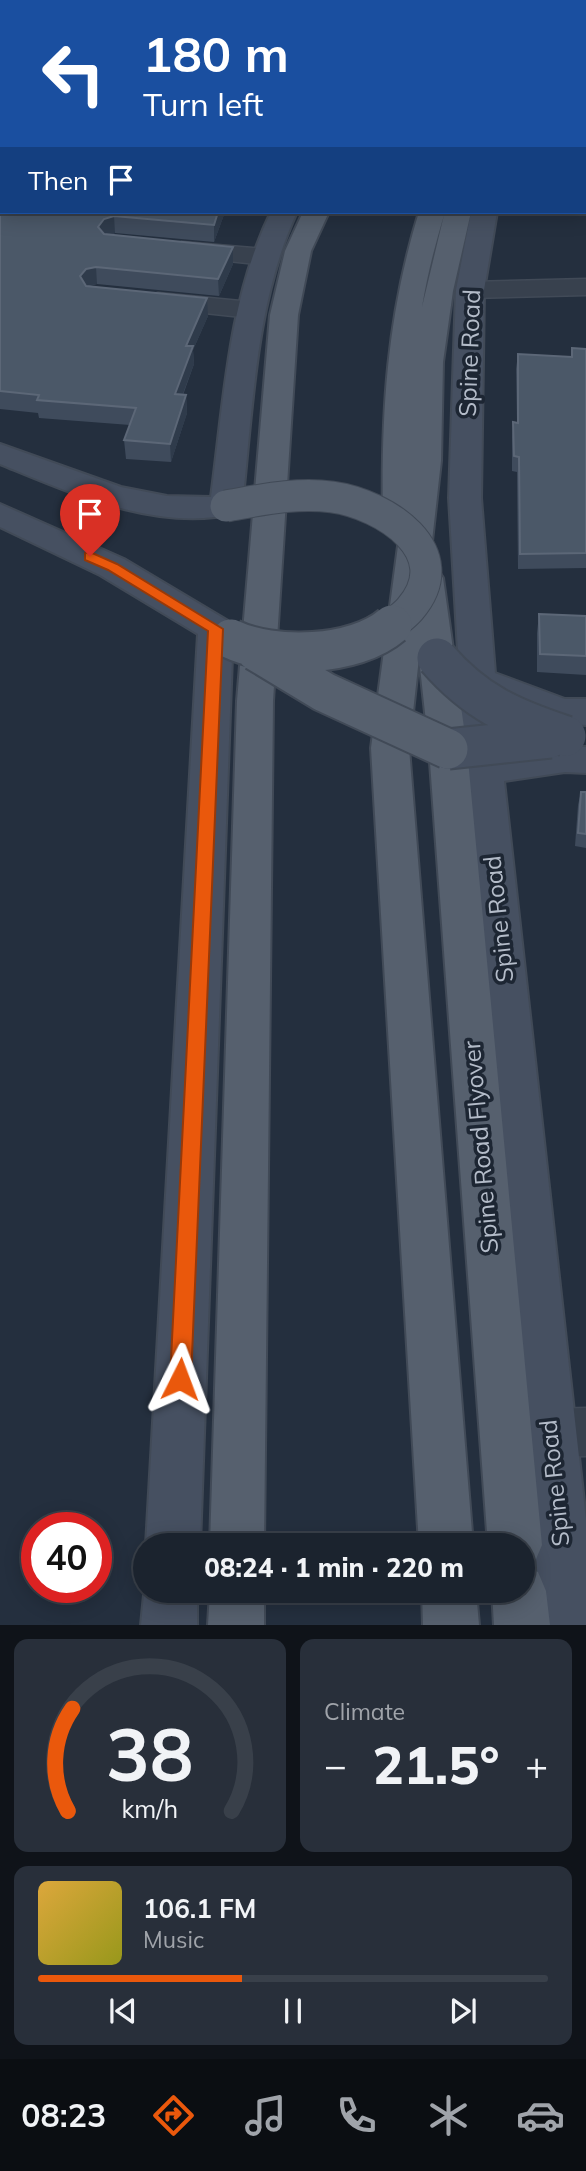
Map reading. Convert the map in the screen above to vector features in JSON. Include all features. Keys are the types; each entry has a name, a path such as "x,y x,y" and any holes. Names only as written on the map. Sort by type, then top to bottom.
{"main road":[{"path":"237,1533 255,701 284,315 298,251 315,214"},
{"path":"399,525 399,362 410,289 431,214"},
{"name":"Spine Road","path":"445,1533 390,748 425,461 428,362 454,290 458,214"},
{"name":"Spine Road Flyover","path":"226,506 284,496 327,496 367,506 399,525 420,549 437,658 466,759 514,1533"},
{"path":"233,639 326,650 370,639 404,619 419,599 426,578"},
{"path":"233,639 324,692 466,759"},
{"path":"236,1603 236,1625"},
{"path":"450,1603 451,1625"},
{"path":"520,1603 522,1625"}],"street":[{"path":"0,453 129,499 186,508 226,506 251,310 265,257 283,214"},
{"name":"Spine Road","path":"483,214 454,290 465,498 479,680 466,759 568,1432 570,1625"},
{"path":"156,247 265,257"},
{"path":"454,290 586,287"},
{"path":"136,299 251,310"},
{"path":"0,514 113,567 233,639 174,1533"},
{"path":"437,658 456,682 506,717 581,736"},
{"path":"479,680 562,711 581,736"},
{"path":"466,759 565,759 581,736"},
{"path":"169,1625 170,1603"}],"building":[{"path":"0,214 217,214 214,225 114,216 104,219 98,227 104,234 233,247 218,279 96,267 86,269 80,276 86,286 207,298 186,346 193,346 175,394 186,395 170,444 124,440 136,408 37,400 39,395 0,391"},
{"path":"572,348 586,349 586,553 520,554 519,457 514,456 513,422 518,423 518,354 572,357"},
{"path":"539,614 586,616 586,656 540,654"},
{"path":"581,792 586,792 586,834 578,833"}],"route":[{"path":"90,556 216,629 180,1379"}]}
